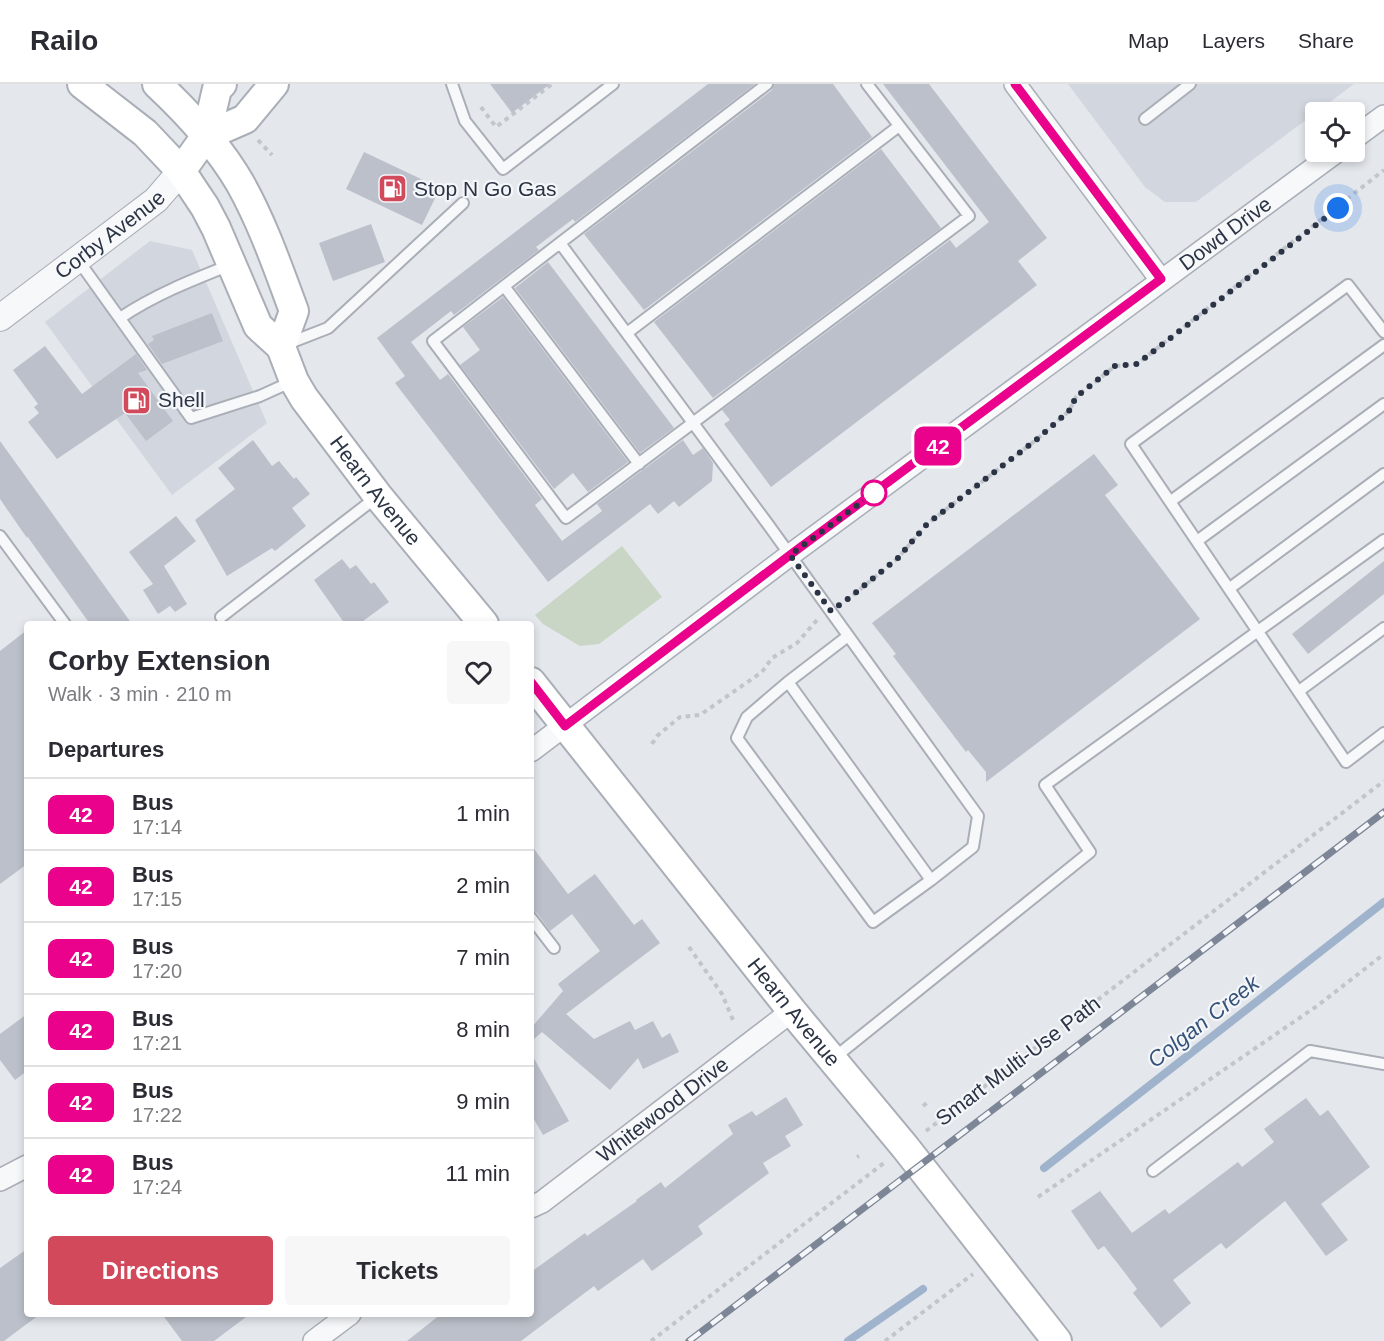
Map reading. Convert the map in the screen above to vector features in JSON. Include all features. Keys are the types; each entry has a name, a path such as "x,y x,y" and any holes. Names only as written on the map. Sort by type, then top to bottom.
{"main road":[{"name":"Hearn Avenue","path":"82,84 145,133 181,171 205,207 258,326 281,347 294,381 326,430 482,621"},
{"path":"157,84 206,136 238,181 251,204 294,311 281,347"},
{"name":"Corby Avenue","path":"181,171 206,136 217,89 222,84"},
{"path":"206,136 245,119 274,84"},
{"name":"Hearn Avenue","path":"534,686 792,1011 905,1147 1057,1341"}],"street":[{"path":"1015,84 1161,279"},
{"path":"1365,130 1384,116"},
{"name":"Dowd Drive","path":"534,749 790,555 1321,162"},
{"name":"Corby Avenue","path":"0,318 156,200 181,171"},
{"name":"Whitewood Drive","path":"534,1206 542,1202 792,1011"},
{"path":"0,1180 24,1168"},
{"path":"314,1341 346,1317"}],"lane":[{"path":"452,84 465,121 502,169 613,84"},
{"path":"766,84 433,341 566,518 969,216 867,84"},
{"path":"1145,119 1190,84"},
{"path":"627,333 899,126"},
{"path":"281,347 328,328 463,203"},
{"path":"560,243 831,611 978,816 973,847 873,922 737,738 747,717 848,636"},
{"path":"78,260 191,418 260,396 294,381"},
{"path":"120,318 144,303 232,264"},
{"path":"1384,332 1348,285 1131,444 1346,762 1384,733"},
{"path":"504,286 639,464"},
{"path":"1171,501 1384,345"},
{"path":"1197,541 1384,404"},
{"path":"1230,588 1384,474"},
{"path":"221,617 378,496"},
{"path":"0,536 63,621"},
{"path":"833,1060 1090,852 1045,785 1384,540"},
{"path":"1299,691 1384,628"},
{"path":"789,682 931,880"},
{"path":"534,922 554,948"},
{"path":"1153,1171 1310,1051 1384,1064"}],"path":[{"path":"478,100 496,127 552,84"},
{"path":"652,744 657,736 680,717 700,715 762,672 772,658 798,643 815,622 898,558 927,524 1036,440 1069,411 1076,397 1092,384 1115,366 1137,364 1384,171"},
{"name":"Smart Multi-Use Path","path":"651,1341 1384,781"},
{"path":"689,947 722,994 733,1020"},
{"path":"1038,1197 1317,1006 1384,954"},
{"path":"923,1106 928,1102"},
{"path":"885,1341 992,1259"}],"shaded area":[{"path":"1068,84 1354,84 1330,102 1305,102 1305,121 1196,202 1165,202 1145,187"},
{"path":"150,241 192,250 267,423 172,495 45,322"}],"green space":[{"path":"622,546 662,597 599,644 580,646 543,624 535,615"}],"building":[{"path":"490,84 550,84 512,113"},
{"path":"708,84 755,84 575,222 573,219 536,247 539,250 454,315 451,311 411,342 440,380 448,374 542,499 535,505 562,541 602,511 597,504 683,440 693,455 703,448 713,463 712,481 679,507 674,501 658,514 650,504 548,582 395,383 405,376 377,338"},
{"path":"774,84 833,84 872,137 644,310 584,234 772,90"},
{"path":"883,84 929,84 1047,238 1018,261 1037,285 771,487 724,424 730,420 722,410 950,240 956,248 989,222"},
{"path":"881,149 941,228 713,398 654,322"},
{"name":"Stop N Go Gas","path":"364,152 440,188 422,225 346,189"},
{"path":"371,224 385,262 333,281 319,243"},
{"path":"548,262 674,428 640,453 515,288"},
{"path":"503,297 628,462 588,492 573,473 554,489 460,365 480,350 463,327"},
{"path":"212,313 223,341 162,364 148,344 154,340 152,336"},
{"path":"45,346 82,394 136,354 147,370 138,373 173,421 146,441 125,413 57,459 28,422 39,413 34,407 38,404 13,370"},
{"path":"253,440 272,466 279,461 310,494 292,508 306,526 275,551 272,548 227,576 195,520 235,489 218,468"},
{"path":"0,441 130,621 88,621 0,499"},
{"path":"1094,454 1118,485 1105,495 1200,619 986,782 986,772 968,750 966,752 893,656 896,654 872,623"},
{"path":"176,516 196,541 164,566 187,604 175,612 170,606 158,614 143,590 153,584 129,552"},
{"path":"342,559 350,569 356,565 371,584 374,582 389,602 363,621 343,621 314,580"},
{"path":"1384,561 1384,594 1308,654 1292,634"},
{"path":"24,632 24,866 0,884 0,651"},
{"path":"534,849 568,894 595,874 634,925 642,919 660,943 566,1014 594,1039 630,1021 635,1030 653,1021 662,1038 670,1033 679,1052 643,1069 638,1058 610,1090 542,1032 534,1039 534,1025 563,991 558,984 600,951 572,914 550,931 534,912"},
{"path":"24,1016 24,1073 15,1080 0,1060 0,1034"},
{"path":"534,1058 569,1121 543,1135 534,1119"},
{"path":"786,1097 803,1125 785,1136 791,1146 763,1163 769,1173 698,1226 703,1234 652,1271 643,1259 598,1291 594,1286 521,1341 407,1341 437,1317 534,1317 534,1270 585,1233 587,1236 661,1182 665,1188 733,1134 728,1125 752,1111 756,1116"},
{"path":"1306,1098 1320,1116 1328,1110 1370,1167 1321,1204 1348,1240 1326,1256 1285,1201 1226,1249 1221,1243 1173,1280 1191,1303 1161,1328 1133,1293 1137,1289 1122,1269 1104,1246 1098,1250 1071,1211 1100,1191 1132,1233 1165,1209 1169,1214 1238,1162 1242,1167 1274,1142 1264,1129"},
{"path":"24,1251 24,1317 36,1317 4,1341 0,1341 0,1268"},
{"path":"164,1317 246,1317 214,1341 182,1341"}],"waterway":[{"name":"Colgan Creek","path":"1044,1168 1384,902"},
{"name":"Colgan Creek","path":"848,1341 923,1289"}],"railway":[{"path":"689,1341 1384,812"}],"bus line":[{"name":"42","path":"534,686 565,726 1161,279 1015,84"}],"place":[{"name":"Stop N Go Gas","path":"393,189"},
{"name":"Shell","path":"137,400"}],"route":[{"path":"874,493 790,555 831,611 898,558 927,524 1036,440 1069,411 1076,397 1115,366 1137,364 1338,208"}]}
